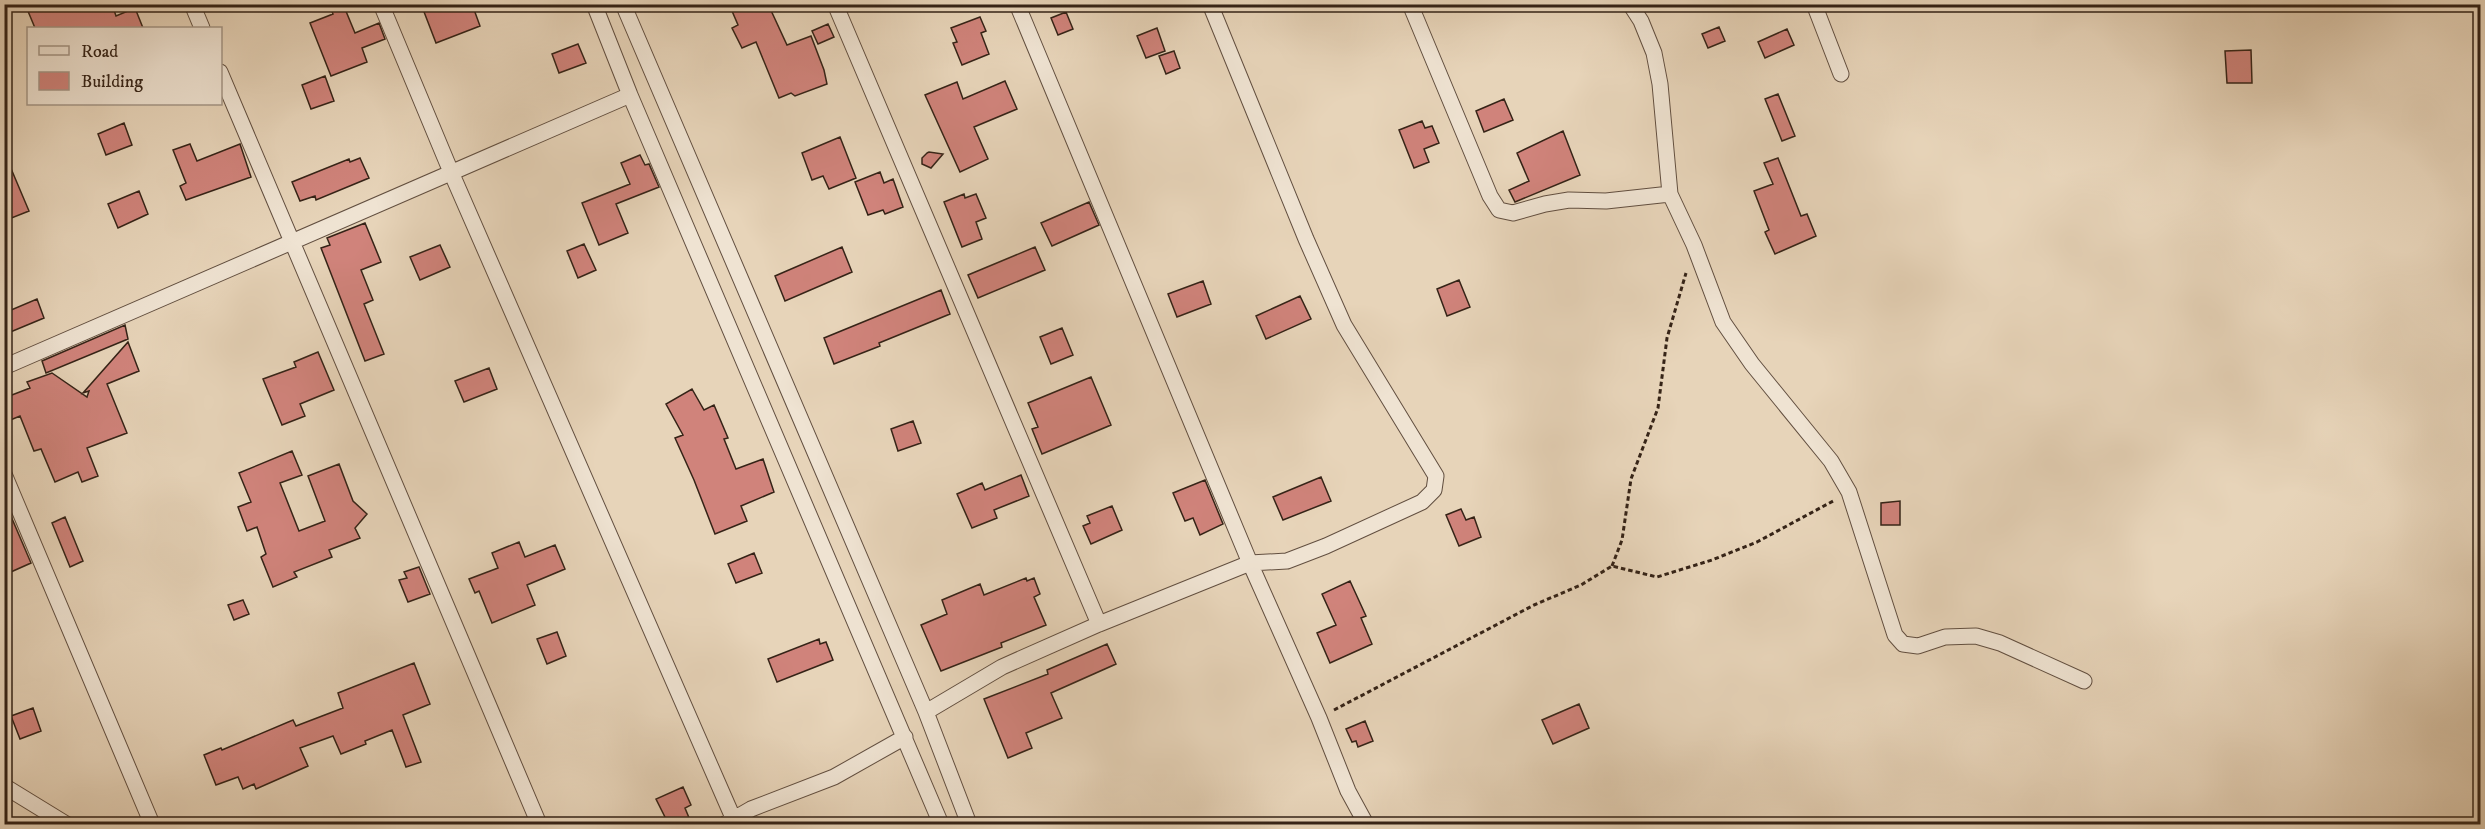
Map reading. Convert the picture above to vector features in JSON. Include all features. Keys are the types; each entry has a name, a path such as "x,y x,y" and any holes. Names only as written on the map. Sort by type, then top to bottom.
{"street":[{"path":"192,4 202,27"},
{"path":"381,4 729,822 751,809 834,777 904,737"},
{"path":"594,4 630,94 941,825"},
{"path":"623,4 926,712 969,825"},
{"path":"835,4 1099,624"},
{"path":"1017,4 1250,563 1319,718 1348,791 1366,825"},
{"path":"926,712 1002,667 1099,624 1250,563 1287,561 1326,546 1422,502 1434,490 1436,476 1344,324 1306,239 1210,4"},
{"path":"1410,4 1490,196 1499,210 1513,213 1569,200 1606,201 1670,194"},
{"path":"1630,4 1641,21 1654,53 1660,84 1670,194 1694,245 1723,322 1736,343 1831,461 1849,492 1895,635 1904,644 1918,646 1945,637 1976,636 2000,644 2084,681"},
{"path":"1814,4 1841,74"},
{"path":"222,77 539,825"},
{"path":"4,367 630,94"},
{"path":"4,474 152,825"},
{"path":"4,786 66,825"}],"path":[{"path":"1319,718 1534,606 1581,585 1612,566 1622,540 1631,479 1658,408 1667,338 1694,245"},
{"path":"1612,566 1657,577 1679,571 1757,542 1849,492"}],"building":[{"path":"25,4 112,4 116,16 135,8 143,27 35,27"},
{"path":"329,4 343,4 355,33 379,23 385,39 362,48 367,62 331,76 310,23 333,14"},
{"path":"421,4 472,4 480,26 436,43"},
{"path":"729,4 768,4 787,45 811,36 827,84 795,96 791,93 779,98 756,42 742,48 732,28 738,25"},
{"path":"1066,12 1073,29 1058,35 1051,18"},
{"path":"980,17 986,31 981,33 989,54 962,65 953,43 957,42 951,28"},
{"path":"828,24 834,37 818,44 812,31"},
{"path":"1719,27 1725,41 1708,48 1702,34"},
{"path":"1157,28 1165,51 1146,58 1137,36"},
{"path":"1787,29 1794,45 1765,58 1758,42"},
{"path":"578,44 586,63 559,73 552,54"},
{"path":"2251,50 2252,83 2227,83 2225,51"},
{"path":"1174,51 1180,68 1166,74 1159,56"},
{"path":"325,76 334,101 311,109 302,85"},
{"path":"1005,81 1017,109 974,127 988,159 960,172 925,95 957,82 963,99"},
{"path":"1778,94 1795,136 1782,141 1765,99"},
{"path":"1504,99 1513,120 1484,132 1476,111"},
{"path":"1422,121 1425,128 1432,126 1439,143 1424,149 1429,162 1414,168 1399,130"},
{"path":"124,123 132,145 106,155 98,134"},
{"path":"1563,131 1580,175 1515,202 1509,190 1529,181 1517,153"},
{"path":"840,137 856,178 829,189 823,176 812,180 802,153"},
{"path":"190,144 197,161 240,144 251,177 186,200 180,186 186,183 173,150"},
{"path":"4,152 29,211 4,221"},
{"path":"927,153 943,154 931,168 922,164 922,158"},
{"path":"640,155 645,165 649,164 659,187 616,204 628,233 599,245 582,203 630,184 621,163"},
{"path":"360,158 369,178 316,200 315,196 300,201 292,182 349,159 350,162"},
{"path":"1778,158 1801,216 1807,214 1816,236 1775,254 1765,232 1769,230 1754,191 1773,184 1764,163"},
{"path":"880,172 884,183 893,179 903,207 885,214 883,210 868,215 855,182"},
{"path":"139,191 148,214 118,228 108,204"},
{"path":"964,194 965,198 976,194 986,218 976,222 982,239 962,247 944,202"},
{"path":"1089,202 1099,225 1052,246 1041,223"},
{"path":"365,223 381,262 361,270 373,300 364,304 384,354 365,361 321,248 330,245 327,238"},
{"path":"584,244 596,270 578,278 567,251"},
{"path":"440,245 450,267 420,280 410,257"},
{"path":"842,247 852,272 785,301 775,276"},
{"path":"1035,247 1045,270 978,298 968,275"},
{"path":"1459,280 1470,307 1447,316 1437,289"},
{"path":"1203,281 1211,304 1177,317 1168,294"},
{"path":"941,290 950,314 834,364 824,338"},
{"path":"1300,296 1311,319 1266,339 1256,316"},
{"path":"37,299 44,318 8,333 4,324 4,313"},
{"path":"125,325 128,339 46,373 42,361"},
{"path":"1062,328 1073,355 1051,364 1040,337"},
{"path":"128,342 139,371 107,384 127,433 87,448 98,476 82,482 78,472 55,482 41,449 34,451 20,416 8,421 4,411 4,398 30,388 27,382 52,373 87,397 89,391 83,393"},
{"path":"318,352 334,390 300,404 305,416 282,425 263,379 296,367 294,362"},
{"path":"489,368 497,389 464,402 455,381"},
{"path":"1091,377 1111,425 1042,454 1032,429 1038,427 1028,403"},
{"path":"692,389 704,410 714,405 728,438 724,439 736,469 763,459 774,492 741,506 747,521 715,534 675,438 683,435 666,404"},
{"path":"913,421 921,443 898,451 891,429"},
{"path":"292,451 302,475 280,483 299,531 325,521 308,476 339,464 353,501 367,514 355,528 360,538 329,550 332,557 294,572 297,577 273,587 261,557 266,554 257,527 247,531 238,507 251,502 239,473"},
{"path":"1021,475 1029,496 994,510 997,518 972,528 957,494 982,483 985,490"},
{"path":"1321,477 1331,501 1283,520 1273,497"},
{"path":"1205,480 1223,524 1200,535 1193,518 1185,521 1173,493"},
{"path":"4,500 31,563 4,575"},
{"path":"1900,501 1900,525 1881,525 1881,503"},
{"path":"1112,506 1122,530 1091,544 1083,526 1090,523 1087,516"},
{"path":"1461,509 1466,520 1474,517 1481,537 1459,546 1446,515"},
{"path":"65,517 83,561 70,567 52,523"},
{"path":"519,542 525,557 555,545 565,569 527,585 535,605 492,623 479,591 475,593 469,579 498,568 492,553"},
{"path":"754,553 762,573 736,583 728,564"},
{"path":"419,567 430,594 408,602 399,580 407,578 404,572"},
{"path":"1026,578 1027,581 1034,578 1040,594 1034,597 1046,625 1001,643 1002,647 941,671 921,625 947,614 942,600 980,584 984,595"},
{"path":"1350,581 1366,616 1361,618 1372,644 1330,663 1317,633 1336,625 1322,594"},
{"path":"243,600 249,614 234,620 228,605"},
{"path":"557,632 566,656 547,664 537,639"},
{"path":"819,639 820,644 826,642 833,660 777,682 768,659"},
{"path":"1107,644 1116,664 1051,693 1062,718 1026,733 1032,748 1008,758 984,699 1048,674 1047,670"},
{"path":"414,663 430,704 403,715 421,762 406,767 392,730 341,754 333,736 300,748 308,766 256,789 254,784 243,789 238,777 216,785 204,755 221,748 222,750 293,720 296,726 343,708 338,693"},
{"path":"1579,704 1589,728 1553,744 1542,720"},
{"path":"33,708 41,731 20,739 11,716"},
{"path":"1365,721 1373,741 1358,747 1356,741 1352,742 1346,729"},
{"path":"683,787 691,805 685,808 692,825 669,825 656,799"}]}
